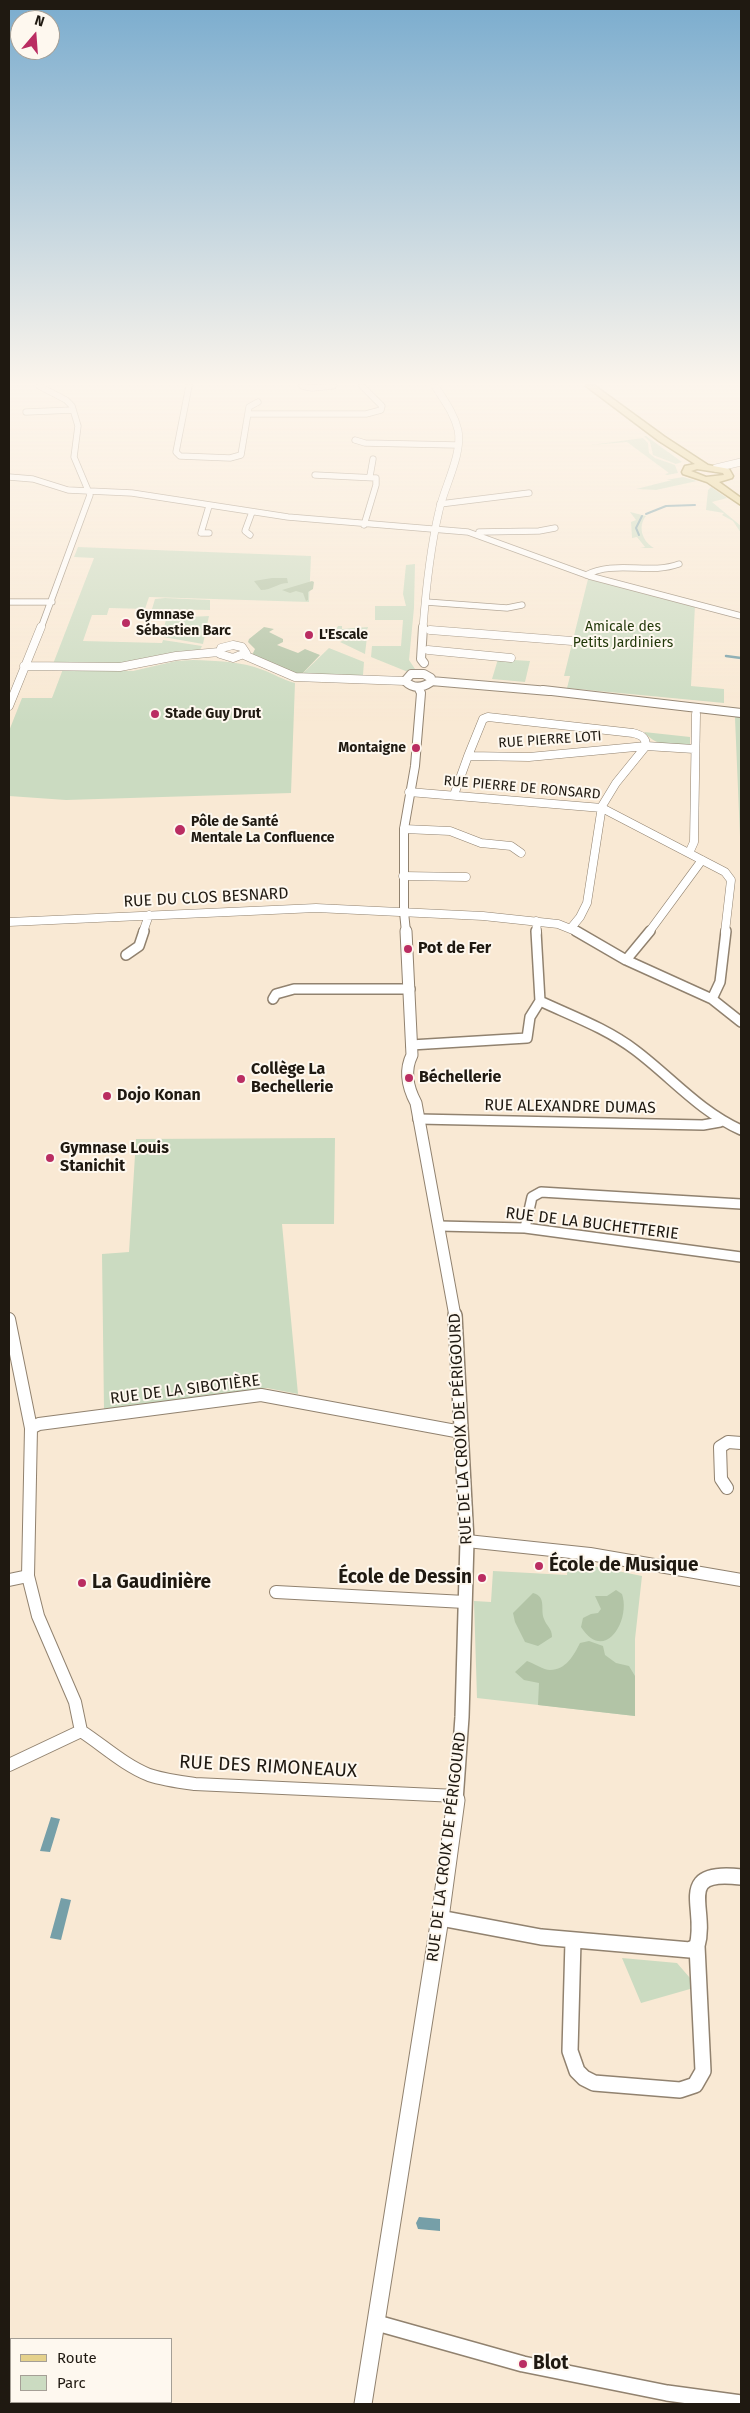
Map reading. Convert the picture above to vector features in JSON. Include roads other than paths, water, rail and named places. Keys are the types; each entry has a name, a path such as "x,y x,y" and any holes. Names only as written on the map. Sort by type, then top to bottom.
{"street":[{"path":"9,706 52,602 89,499"},
{"path":"163,499 252,512 364,525 435,528 468,532 539,531 555,528"},
{"path":"364,525 372,499"},
{"path":"420,674 428,650 430,630 428,568 442,499"},
{"path":"440,504 484,499"},
{"path":"209,506 201,533 209,533"},
{"path":"250,536 245,531 252,512"},
{"path":"468,532 497,540 586,575 741,616"},
{"path":"586,575 599,570 667,568 679,564"},
{"path":"9,602 52,602"},
{"path":"428,602 506,608 522,605"},
{"path":"424,663 421,659 428,602"},
{"path":"430,630 572,641"},
{"path":"24,666 120,667 176,656 219,652 225,647 238,646 245,648 244,655"},
{"path":"428,650 511,658"},
{"path":"219,652 222,656 229,658 244,655 295,677 405,681 409,685 418,687 426,686 432,680"},
{"path":"405,681 408,676 420,674 428,676 432,680 543,690 741,713"},
{"name":"RUE DE LA CROIX DE PÉRIGOURD","path":"363,2404 440,1918 456,1796 462,1718 468,1541 455,1309 416,1103 410,1094 408,1061 412,1054 412,1045 404,912 404,829 416,748 421,693 418,687"},
{"path":"682,705 741,709"},
{"path":"689,853 694,842 696,714"},
{"path":"454,795 483,718 488,717 641,735 646,741 646,746 602,808 588,898 578,920 571,928"},
{"name":"RUE PIERRE LOTI","path":"468,756 529,757 646,746 694,749"},
{"name":"RUE PIERRE DE RONSARD","path":"409,792 602,808 725,872 731,880 720,982 712,999"},
{"path":"404,829 450,832 481,843 511,846 521,853"},
{"path":"626,960 632,955 702,860"},
{"path":"403,876 466,877"},
{"name":"RUE DU CLOS BESNARD","path":"9,922 316,908 483,916 536,921 571,928 626,960 680,982 712,999 741,1022"},
{"path":"126,955 139,946 149,915"},
{"path":"412,1045 525,1039 529,1035 530,1016 540,1000 536,921"},
{"path":"272,999 276,994 294,989 410,988"},
{"path":"540,1000 591,1024 633,1048 702,1109 720,1122 741,1130"},
{"name":"RUE ALEXANDRE DUMAS","path":"418,1119 703,1125 720,1122"},
{"path":"525,1228 532,1198 541,1192 741,1204"},
{"name":"RUE DE LA BUCHETTERIE","path":"439,1226 525,1228 741,1257"},
{"path":"9,1319 31,1428 28,1576 38,1616 75,1702 81,1731 58,1740 9,1765"},
{"name":"RUE DE LA SIBOTIÈRE","path":"31,1428 39,1424 261,1395 462,1432"},
{"path":"727,1488 720,1479 720,1447 728,1442 741,1443"},
{"path":"468,1541 590,1554 741,1580"},
{"path":"9,1580 28,1576"},
{"path":"276,1592 465,1602"},
{"name":"RUE DES RIMONEAUX","path":"81,1731 150,1775 174,1781 195,1784 456,1796"},
{"path":"573,1940 570,2051 575,2068 582,2077 594,2083 680,2090 690,2089 696,2085 703,2071 697,1946 699,1939 697,1896 701,1885 707,1878 719,1875 741,1877"},
{"path":"440,1918 514,1933 573,1940 690,1950 697,1946"},
{"path":"377,2323 523,2364 668,2398 741,2403"}],"water":[{"path":"51,1817 60,1819 50,1852 40,1851"},
{"path":"61,1898 71,1900 61,1940 50,1938"},
{"path":"419,2217 440,2219 440,2231 418,2229 416,2223"}],"waterway":[{"path":"646,514 666,506 695,505"},
{"path":"639,535 636,528 642,516"},
{"path":"726,656 741,658"}],"place":[{"name":"Gymnase Sébastien Barc","path":"126,623"},
{"name":"L'Escale","path":"309,635"},
{"name":"Stade Guy Drut","path":"155,714"},
{"name":"Montaigne","path":"416,748"},
{"name":"Pôle de Santé Mentale La Confluence","path":"180,830"},
{"name":"Pot de Fer","path":"408,949"},
{"name":"Béchellerie","path":"409,1078"},
{"name":"Collège La Bechellerie","path":"241,1079"},
{"name":"Dojo Konan","path":"107,1096"},
{"name":"Gymnase Louis Stanichit","path":"50,1158"},
{"name":"École de Musique","path":"539,1566"},
{"name":"École de Dessin","path":"482,1578"},
{"name":"La Gaudinière","path":"82,1583"},
{"name":"Blot","path":"523,2364"}],"park label":[{"name":"Amicale des Petits Jardiniers","path":"623,636"}]}
